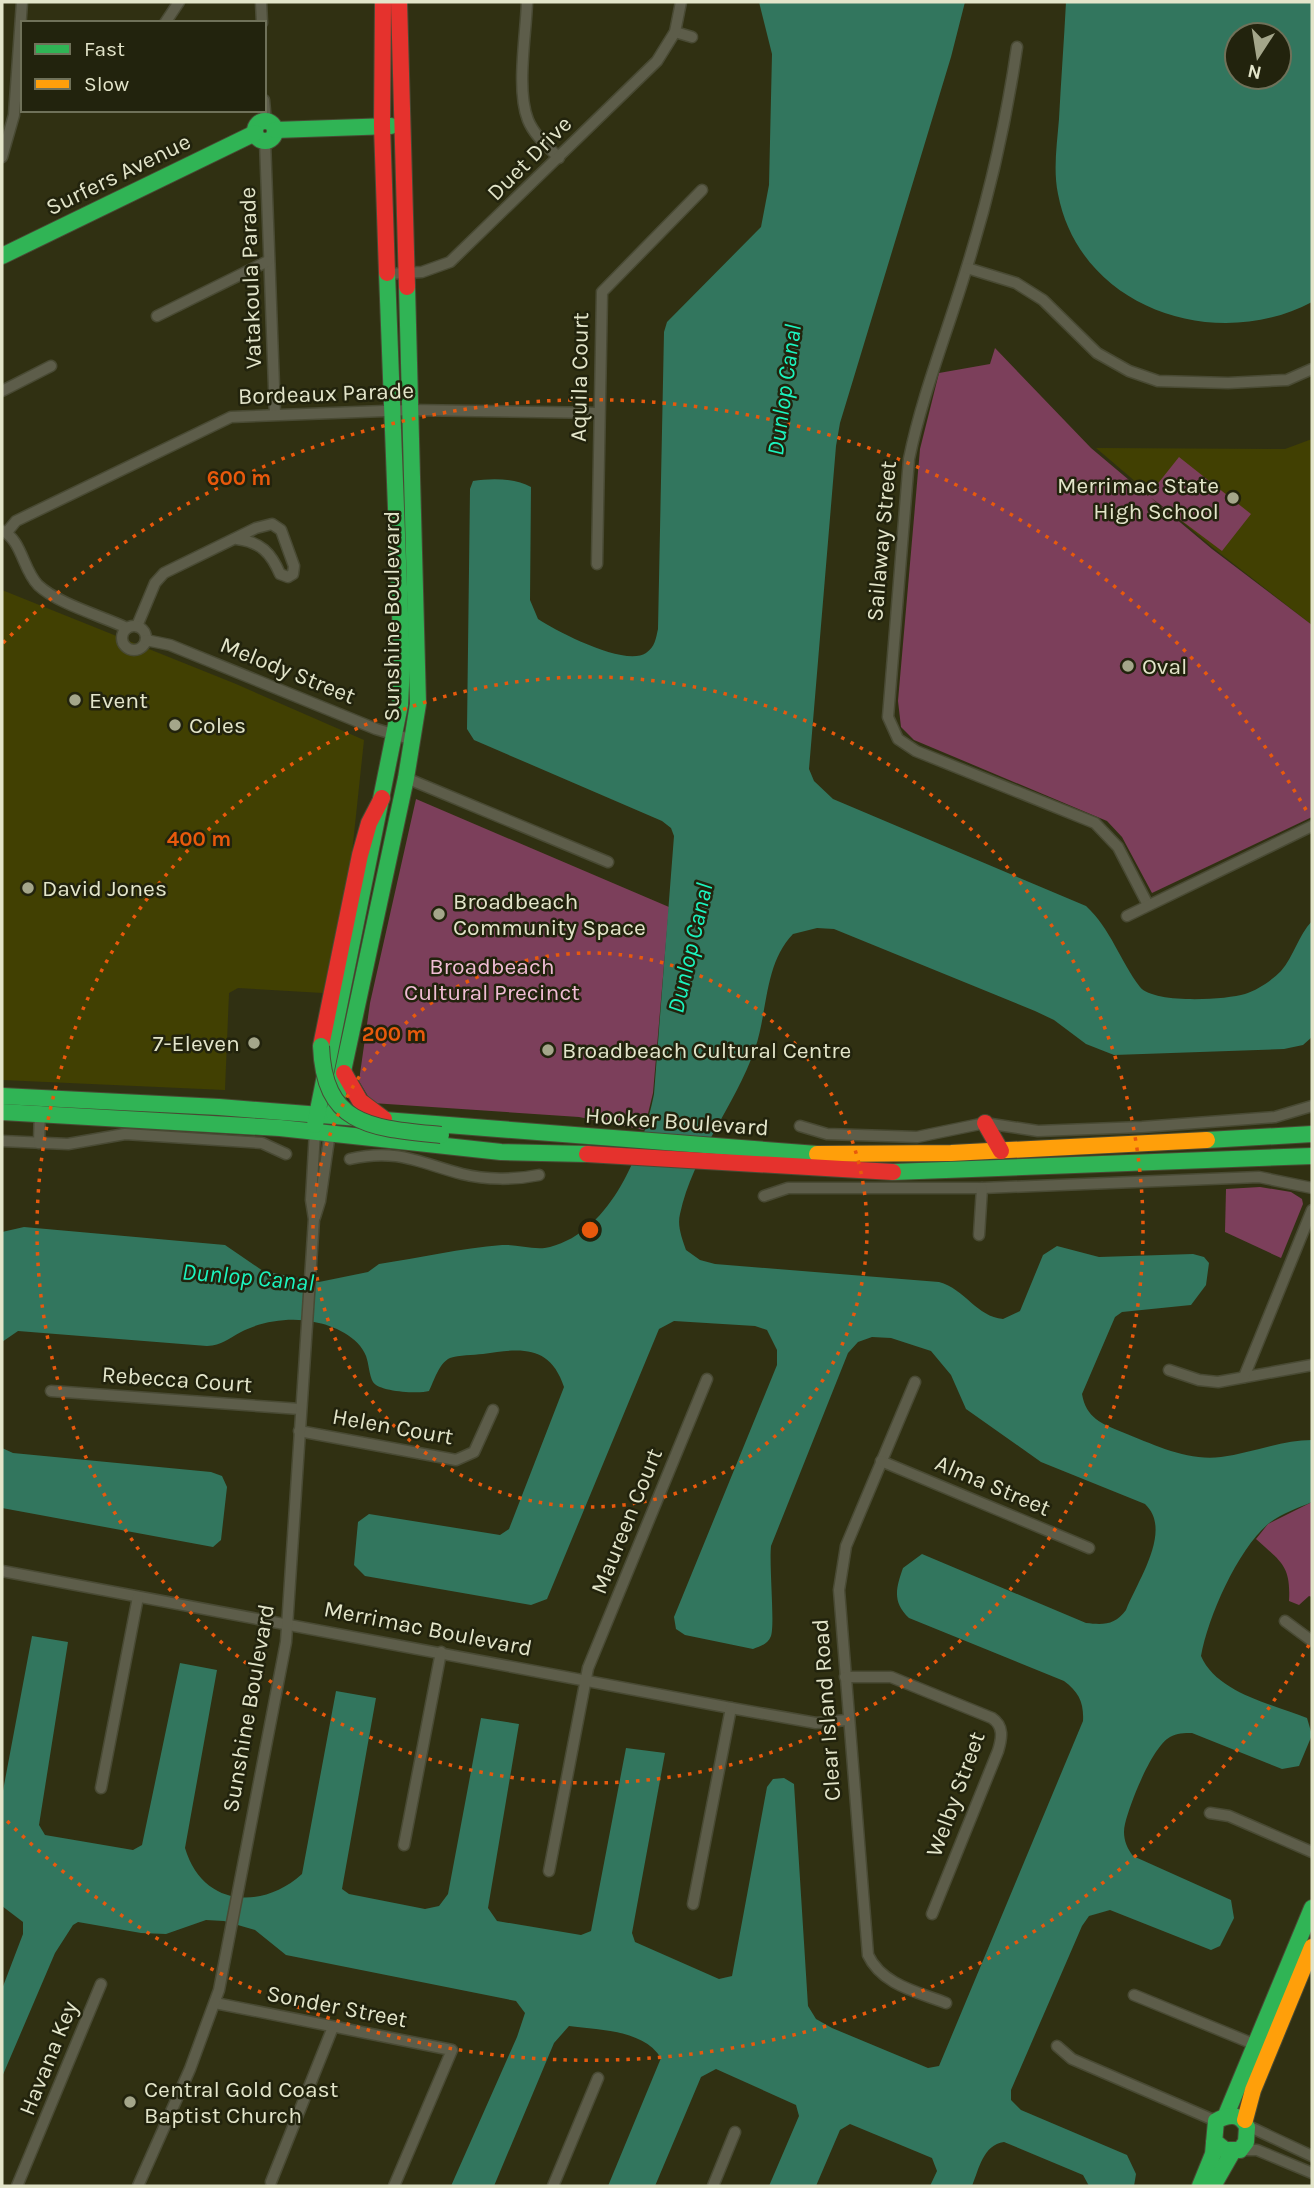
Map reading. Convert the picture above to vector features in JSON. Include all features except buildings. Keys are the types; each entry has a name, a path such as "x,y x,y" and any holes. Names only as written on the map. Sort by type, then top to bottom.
{"main road":[{"name":"Sunshine Boulevard","path":"320,1126 400,705 402,665 382,126 383,2"},
{"name":"Sunshine Boulevard","path":"334,1116 406,778 419,683 404,273 399,2"},
{"name":"Surfers Avenue","path":"2,256 265,131 401,126"},
{"path":"382,798 365,836 321,1046 325,1084 340,1108 363,1124 378,1129 525,1144 551,1153"},
{"path":"344,1073 360,1101 384,1120"},
{"name":"Hooker Boulevard","path":"2,1096 40,1097 320,1126 500,1165 551,1153 635,1149"},
{"name":"Hooker Boulevard","path":"2,1112 320,1126 334,1116 635,1149 710,1154 974,1152 1312,1134"},
{"path":"985,1123 992,1140 1001,1151"},
{"path":"974,1152 985,1123"},
{"name":"Hooker Boulevard","path":"710,1154 797,1170 908,1172 1312,1156"},
{"path":"1200,2186 1210,2164 1221,2118 1262,2047 1308,1943 1312,1908"},
{"path":"1213,2186 1236,2150 1248,2139 1247,2123 1262,2047"},
{"path":"1221,2118 1247,2123"},
{"path":"1214,2141 1219,2146 1236,2150"}],"street":[{"path":"21,21 22,2"},
{"path":"166,21 179,2"},
{"path":"261,2 262,21"},
{"path":"527,2 523,98 528,120 536,134 559,158"},
{"name":"Duet Drive","path":"387,274 432,270 450,262 657,61 675,32 681,2"},
{"path":"675,32 692,37"},
{"path":"2,157 19,113 21,39"},
{"name":"Sailaway Street","path":"1017,47 1008,110 967,268 916,426 909,459 888,717 898,739 916,751 1095,823 1118,847 1148,905"},
{"name":"Vatakoula Parade","path":"264,112 275,414"},
{"name":"Aquila Court","path":"597,564 602,292 702,190"},
{"path":"157,316 268,261"},
{"path":"967,268 1016,283 1043,300 1097,353 1129,371 1158,381 1228,383 1287,380 1312,369"},
{"path":"2,391 51,366"},
{"name":"Bordeaux Parade","path":"4,531 16,521 231,417 393,410 599,413"},
{"path":"4,531 36,583 47,593 132,627 145,633 146,640 141,648 127,647 122,638 132,627 155,583 164,573 256,527 272,524 281,530 294,566 293,574 288,577 280,574 272,556 262,547 237,538"},
{"name":"Melody Street","path":"146,640 181,650 394,735 413,740"},
{"path":"406,778 608,862"},
{"path":"1127,916 1312,826"},
{"path":"38,1143 40,1097"},
{"name":"Hooker Boulevard","path":"800,1126 827,1134 917,1137 985,1123 1038,1131 1142,1128 1275,1117 1312,1106"},
{"name":"Sunshine Boulevard","path":"138,2186 190,2069 215,2003 288,1624 314,1219 310,1200 320,1126"},
{"path":"2,1141 68,1144 125,1134 262,1143 286,1154"},
{"name":"Hooker Boulevard","path":"350,1159 376,1155 416,1158 466,1175 500,1165 539,1175"},
{"path":"764,1196 788,1188 982,1188 1259,1177 1312,1188"},
{"path":"979,1236 982,1188"},
{"path":"1244,1377 1312,1210"},
{"path":"1169,1370 1199,1380 1218,1382 1312,1365"},
{"name":"Maureen Court","path":"549,1871 593,1655 707,1379"},
{"name":"Clear Island Road","path":"915,1382 841,1566 839,1590 847,1720 869,1955 885,1976 946,2003"},
{"name":"Rebecca Court","path":"51,1391 300,1409"},
{"name":"Helen Court","path":"299,1431 456,1460 474,1452 493,1410"},
{"name":"Alma Street","path":"881,1461 1089,1548"},
{"name":"Merrimac Boulevard","path":"2,1571 816,1723 847,1720"},
{"path":"101,1787 138,1597"},
{"path":"1285,1621 1312,1641"},
{"path":"404,1845 441,1652"},
{"name":"Welby Street","path":"845,1677 883,1676 908,1682 992,1718 999,1724 1002,1735 998,1751 932,1914"},
{"path":"693,1904 731,1708"},
{"path":"1210,1813 1229,1816 1312,1852"},
{"name":"Havana Key","path":"17,2186 102,1984"},
{"path":"1134,1995 1262,2047"},
{"name":"Sonder Street","path":"215,2003 452,2050 394,2186"},
{"path":"271,2182 333,2027"},
{"path":"1057,2046 1072,2059 1221,2118"},
{"path":"552,2186 598,2078"},
{"path":"1247,2123 1264,2136 1312,2157"},
{"path":"713,2186 735,2132"},
{"path":"1236,2150 1257,2150 1312,2173"}],"shaded area":[{"name":"Merrimac State High School","path":"1312,439 1312,625 1212,547 1096,448 1285,449"},
{"path":"2,590 236,684 364,740 352,853 323,993 238,988 229,993 225,1090 2,1080"}],"green space":[{"path":"995,348 1091,448 1148,496 1179,457 1251,514 1222,551 1150,497 1212,549 1312,625 1312,817 1152,893 1122,837 1107,821 914,740 901,727 898,701 920,449 939,373 990,364"},
{"name":"Broadbeach Cultural Precinct","path":"416,799 669,907 653,1093 644,1130 579,1117 372,1103 359,1081 370,1003"},
{"path":"1260,1187 1291,1192 1302,1199 1303,1204 1281,1258 1225,1232 1226,1189"},
{"path":"1312,1502 1312,1597 1309,1596 1299,1605 1289,1601 1288,1579 1283,1565 1256,1539 1268,1524"}],"water":[{"name":"Dunlop Canal","path":"759,2 965,2 951,57 840,423 809,769 814,781 833,799 1086,906 1109,935 1140,987 1160,996 1207,999 1235,996 1255,990 1281,971 1312,921 1312,1037 1303,1045 1284,1049 1114,1055 1086,1044 1054,1020 1035,1011 834,929 817,928 793,934 777,959 755,1049 747,1070 694,1171 679,1218 686,1250 700,1260 715,1264 939,1282 956,1290 986,1313 1003,1319 1020,1311 1043,1255 1057,1246 1099,1257 1193,1254 1204,1257 1209,1263 1206,1285 1191,1305 1122,1312 1115,1317 1082,1394 1087,1409 1096,1419 1108,1426 1159,1447 1195,1457 1221,1457 1289,1442 1312,1440 1312,1502 1273,1520 1245,1551 1217,1604 1201,1656 1209,1669 1232,1688 1307,1718 1312,1735 1299,1766 1282,1769 1192,1733 1175,1735 1163,1743 1149,1763 1124,1828 1125,1841 1133,1856 1231,1900 1234,1918 1220,1946 1211,1950 1110,1910 1089,1916 1082,1926 1011,2090 1011,2100 1021,2110 1127,2155 1136,2174 1134,2186 1089,2186 1083,2175 1004,2142 986,2153 972,2186 930,2186 937,2171 932,2158 850,2124 840,2130 816,2186 769,2186 799,2116 796,2105 716,2069 701,2077 655,2186 608,2186 661,2058 644,2042 633,2037 607,2030 569,2026 554,2043 494,2186 451,2186 517,2037 525,2013 516,2001 286,1955 255,1930 224,1921 206,1920 166,1934 141,1933 78,1922 73,1925 55,1953 2,2077 2,1989 23,1934 23,1922 2,1906 2,1796 32,1636 68,1642 39,1825 45,1835 133,1850 142,1845 180,1663 217,1670 185,1848 193,1867 205,1882 234,1897 269,1894 302,1874 336,1691 376,1698 342,1889 349,1894 425,1909 439,1906 448,1894 481,1718 519,1724 488,1908 497,1921 581,1935 591,1931 626,1748 665,1753 632,1933 635,1942 719,1979 732,1976 767,1787 773,1779 784,1778 794,1784 808,2006 816,2019 832,2028 928,2068 939,2066 1083,1721 1083,1715 1077,1694 1064,1681 909,1618 900,1606 897,1594 903,1568 922,1554 1086,1623 1104,1624 1118,1619 1126,1610 1151,1556 1156,1527 1153,1515 1145,1504 1041,1462 966,1409 951,1375 931,1351 891,1338 872,1337 858,1342 848,1353 771,1546 771,1636 766,1643 753,1649 685,1635 676,1629 674,1617 777,1365 777,1350 767,1330 755,1326 674,1321 659,1329 547,1599 531,1605 365,1576 354,1565 358,1522 369,1514 500,1535 509,1529 564,1387 551,1363 533,1352 510,1351 450,1358 437,1373 429,1391 408,1392 383,1388 373,1382 363,1349 351,1338 337,1329 305,1321 287,1320 258,1325 221,1343 207,1346 18,1331 2,1342 2,1232 24,1227 225,1245 263,1271 319,1282 368,1272 379,1264 471,1248 502,1245 550,1247 572,1238 591,1224 621,1185 642,1139 654,1094 674,836 671,828 662,821 474,740 467,729 470,489 473,481 487,479 510,480 531,487 530,600 538,619 560,632 608,652 636,656 651,648 658,629 664,332 667,322 761,227 769,185 772,54"},
{"path":"1066,2 1312,2 1312,302 1274,317 1235,323 1195,321 1157,310 1123,292 1093,267 1071,234 1058,194 1056,176"},
{"path":"2,1448 13,1453 211,1472 222,1476 227,1487 221,1540 213,1547 2,1508"}],"traffic: fast":[{"path":"265,121 272,124 275,131 272,138 265,141 258,138 255,131 258,124 265,121"},
{"path":"275,130 391,126"},
{"path":"2,256 255,133"},
{"path":"315,1125 400,705 402,665 387,273"},
{"path":"334,1113 406,778 418,704 407,287"},
{"path":"321,1046 324,1073 331,1093 342,1108 374,1125 441,1135"},
{"path":"2,1096 219,1107 817,1154"},
{"path":"2,1112 280,1128 501,1152 587,1154"},
{"path":"1207,1140 1312,1134"},
{"path":"893,1172 1312,1156"},
{"path":"1226,2115 1312,1908"},
{"path":"1200,2186 1213,2154 1216,2121 1234,2116 1241,2119 1247,2127 1246,2142 1240,2150 1225,2150 1214,2141"},
{"path":"1213,2186 1233,2151"}],"traffic: slow":[{"path":"817,1154 951,1153 1207,1140"},
{"path":"1245,2120 1253,2090 1312,1947"}],"traffic: jam":[{"path":"383,2 382,126 387,273"},
{"path":"399,2 407,287"},
{"path":"321,1046 360,855 369,823 382,798"},
{"path":"344,1073 360,1101 384,1119"},
{"path":"985,1123 1001,1151"},
{"path":"587,1154 893,1172"}],"place":[{"name":"Merrimac State High School","path":"1233,498"},
{"name":"Oval","path":"1128,666"},
{"name":"Event","path":"75,700"},
{"name":"Coles","path":"175,725"},
{"name":"David Jones","path":"28,888"},
{"name":"Broadbeach Community Space","path":"439,914"},
{"name":"7-Eleven","path":"254,1043"},
{"name":"Broadbeach Cultural Centre","path":"548,1050"},
{"name":"Central Gold Coast Baptist Church","path":"130,2102"}]}
